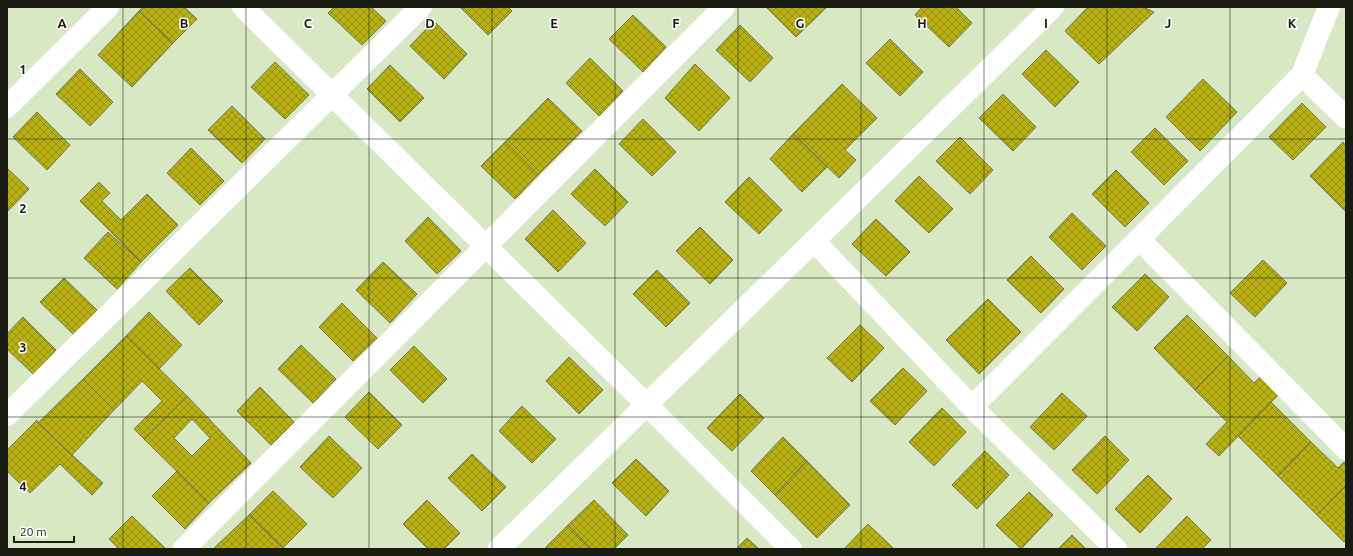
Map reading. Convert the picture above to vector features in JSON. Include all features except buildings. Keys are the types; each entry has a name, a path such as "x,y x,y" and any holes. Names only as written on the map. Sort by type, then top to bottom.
{"street":[{"path":"7,107 108,7"},
{"path":"243,7 791,549"},
{"path":"7,415 421,7"},
{"path":"184,549 724,7"},
{"path":"499,549 1053,7"},
{"path":"972,407 1302,75 1329,7"},
{"path":"1302,75 1346,118"},
{"path":"1139,239 1346,448"},
{"path":"814,241 972,407 1116,549"}]}
